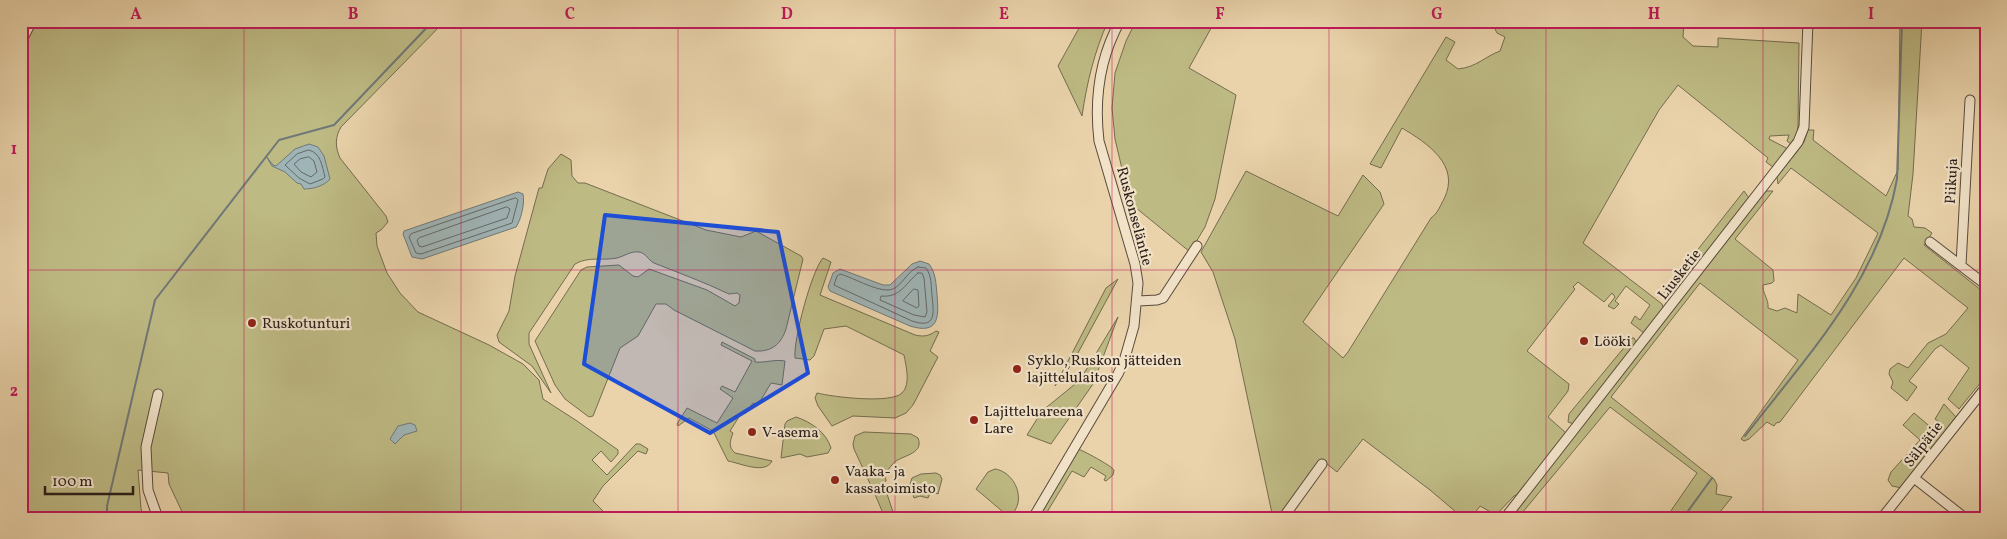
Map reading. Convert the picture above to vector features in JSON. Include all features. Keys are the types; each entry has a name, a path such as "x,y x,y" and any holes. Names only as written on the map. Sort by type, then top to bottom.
{"street":[{"path":"21,42 32,21"},
{"name":"Ruskonseläntie","path":"1033,518 1124,361 1134,326 1138,301 1135,264 1099,141 1097,123 1098,88 1101,70 1120,21"},
{"name":"Liusketie","path":"1505,518 1798,142 1802,134 1804,122 1808,21"},
{"name":"Piikuja","path":"1960,264 1970,100"},
{"path":"1930,242 1986,284"},
{"path":"1138,301 1163,298 1197,246"},
{"name":"Sälpätie","path":"1882,518 1986,387"},
{"path":"158,394 146,447 148,490 158,518"},
{"path":"1282,518 1322,464"},
{"path":"1914,478 1964,518"}],"highlighted area":[{"path":"605,215 778,232 808,373 710,433 584,364"}],"shaded area":[{"path":"36,21 445,21 341,127 337,138 338,154 386,216 388,222 376,233 377,246 387,273 400,293 418,312 489,345 523,364 539,380 543,399 618,450 618,454 611,462 601,451 592,460 607,475 636,444 640,444 648,449 646,454 638,451 603,486 593,501 610,518 185,518 169,484 168,473 138,470 141,509 144,518 21,518 21,61 25,46"},
{"path":"1083,21 1108,21 1092,68 1082,116 1058,66"},
{"path":"1136,21 1215,21 1189,68 1236,95 1215,199 1205,227 1190,252 1130,203 1115,139 1112,108 1115,73 1126,41"},
{"path":"1496,21 1684,21 1683,37 1693,46 1718,47 1718,38 1799,43 1797,134 1791,144 1787,141 1789,135 1770,136 1769,139 1790,150 1773,167 1766,162 1768,158 1678,85 1659,110 1583,243 1662,304 1664,310 1644,333 1631,323 1635,316 1640,320 1650,305 1626,286 1615,301 1619,304 1614,309 1608,306 1615,297 1612,293 1604,302 1578,282 1573,287 1575,289 1527,351 1569,384 1568,391 1548,417 1566,433 1521,493 1514,496 1496,515 1480,506 1474,514 1479,518 1463,518 1430,490 1363,439 1337,472 1321,459 1277,518 1273,518 1235,339 1213,272 1201,252 1246,171 1338,216 1363,175 1380,192 1384,204 1303,322 1343,358 1431,218 1439,209 1448,187 1448,176 1439,156 1431,148 1402,128 1381,168 1370,164 1446,37 1455,42 1446,60 1458,69 1465,68 1500,51 1505,37 1497,33 1493,25"},
{"path":"1900,21 1922,21 1913,174 1908,216 1912,219 1914,227 1925,228 1932,233 1924,245 1986,294 1986,376 1959,409 1948,399 1969,368 1941,345 1935,349 1909,381 1917,387 1907,401 1891,388 1893,382 1889,374 1890,369 1898,363 1908,368 1928,343 1946,334 1968,308 1904,258 1780,422 1774,426 1767,422 1749,439 1744,441 1741,439 1798,360 1700,283 1611,397 1714,479 1717,485 1716,494 1732,497 1715,518 1666,518 1697,473 1610,407 1522,513 1528,518 1510,518 1766,191 1773,191 1735,239 1773,270 1774,281 1763,285 1768,308 1777,311 1785,308 1797,313 1798,294 1831,315 1856,278 1878,233 1791,168 1778,184 1777,177 1804,142 1808,130 1814,130 1813,140 1886,196 1898,170"},
{"path":"561,154 571,160 572,176 578,183 585,183 706,230 741,237 756,231 801,256 803,259 786,329 778,343 766,350 755,351 674,310 666,304 656,304 638,336 620,348 593,416 589,417 565,399 555,385 535,341 581,270 587,267 619,265 633,276 638,277 649,269 707,290 735,306 739,303 740,295 737,293 729,294 654,263 639,252 611,259 585,260 575,264 529,333 529,344 551,393 532,366 499,342 497,335 509,311 515,276 539,188 542,188 548,169"},
{"path":"1744,191 1749,198 1747,204 1671,300 1667,300 1662,295"},
{"path":"823,258 831,262 820,295 915,335 926,336 936,331 939,332 930,351 938,357 913,405 906,413 895,418 853,416 832,426 818,406 815,398 817,393 848,398 886,398 902,393 907,380 904,355 846,326 824,329 814,356 810,360 795,358 797,336 804,306 814,276"},
{"path":"1118,279 1072,364 1055,386 1106,288"},
{"path":"1118,317 1093,384 1051,444 1027,435 1042,411 1080,380"},
{"path":"1632,338 1634,338 1637,344 1574,424 1568,422 1569,414"},
{"path":"722,342 755,359 755,362 785,361 782,385 771,383 758,405 753,403 746,413 742,412 730,431 733,433 730,444 733,451 772,461 764,467 752,467 728,461 713,431 689,418 678,426 677,424 687,408 717,423 733,398 720,389 722,386 735,392 752,361 721,345"},
{"path":"1944,404 1956,417 1902,488 1892,486 1888,480 1891,472 1920,440 1903,425 1914,413 1933,429 1939,422 1935,419"},
{"path":"796,417 822,432 831,448 828,453 807,457 800,454 781,458 785,424"},
{"path":"864,432 911,434 918,438 919,443 913,453 896,461 885,473 886,481 872,488 853,444 855,436"},
{"path":"1078,449 1112,468 1114,470 1113,475 1106,481 1104,480 1106,476 1091,467 1084,477 1072,471 1047,512 1055,518 1045,518 1038,514"},
{"path":"995,469 1009,476 1018,491 1017,507 1011,518 998,518 1002,511 976,489 988,472"},
{"path":"936,473 942,479 938,494 931,491 928,498 920,496 914,498 910,484 912,478 921,474"},
{"path":"883,487 883,492 886,491 895,518 885,518 874,492"}],"water":[{"path":"309,144 318,147 324,156 330,179 318,187 304,189 301,184 297,183 285,172 272,166 266,156 276,166 295,149"},
{"path":"518,192 523,194 523,202 521,216 516,227 422,259 412,257 403,234 404,231"},
{"path":"920,261 929,264 931,267 938,303 935,322 927,328 910,326 830,291 828,287 833,273 840,269 883,285 890,285 912,264"},
{"path":"410,423 415,425 417,431 404,435 395,444 390,439 398,426"}],"waterway":[{"path":"107,518 107,506 155,300 279,140 334,125 433,21"},
{"path":"1745,436 1837,316 1857,284 1874,251 1888,216 1897,179 1902,21"},
{"path":"1683,518 1712,478"}],"place":[{"name":"Ruskotunturi","path":"252,323"},
{"name":"Lööki","path":"1584,341"},
{"name":"Syklo, Ruskon jätteiden lajittelulaitos","path":"1017,369"},
{"name":"Lajitteluareena Lare","path":"974,420"},
{"name":"V-asema","path":"752,432"},
{"name":"Vaaka- ja kassatoimisto","path":"835,480"}]}
